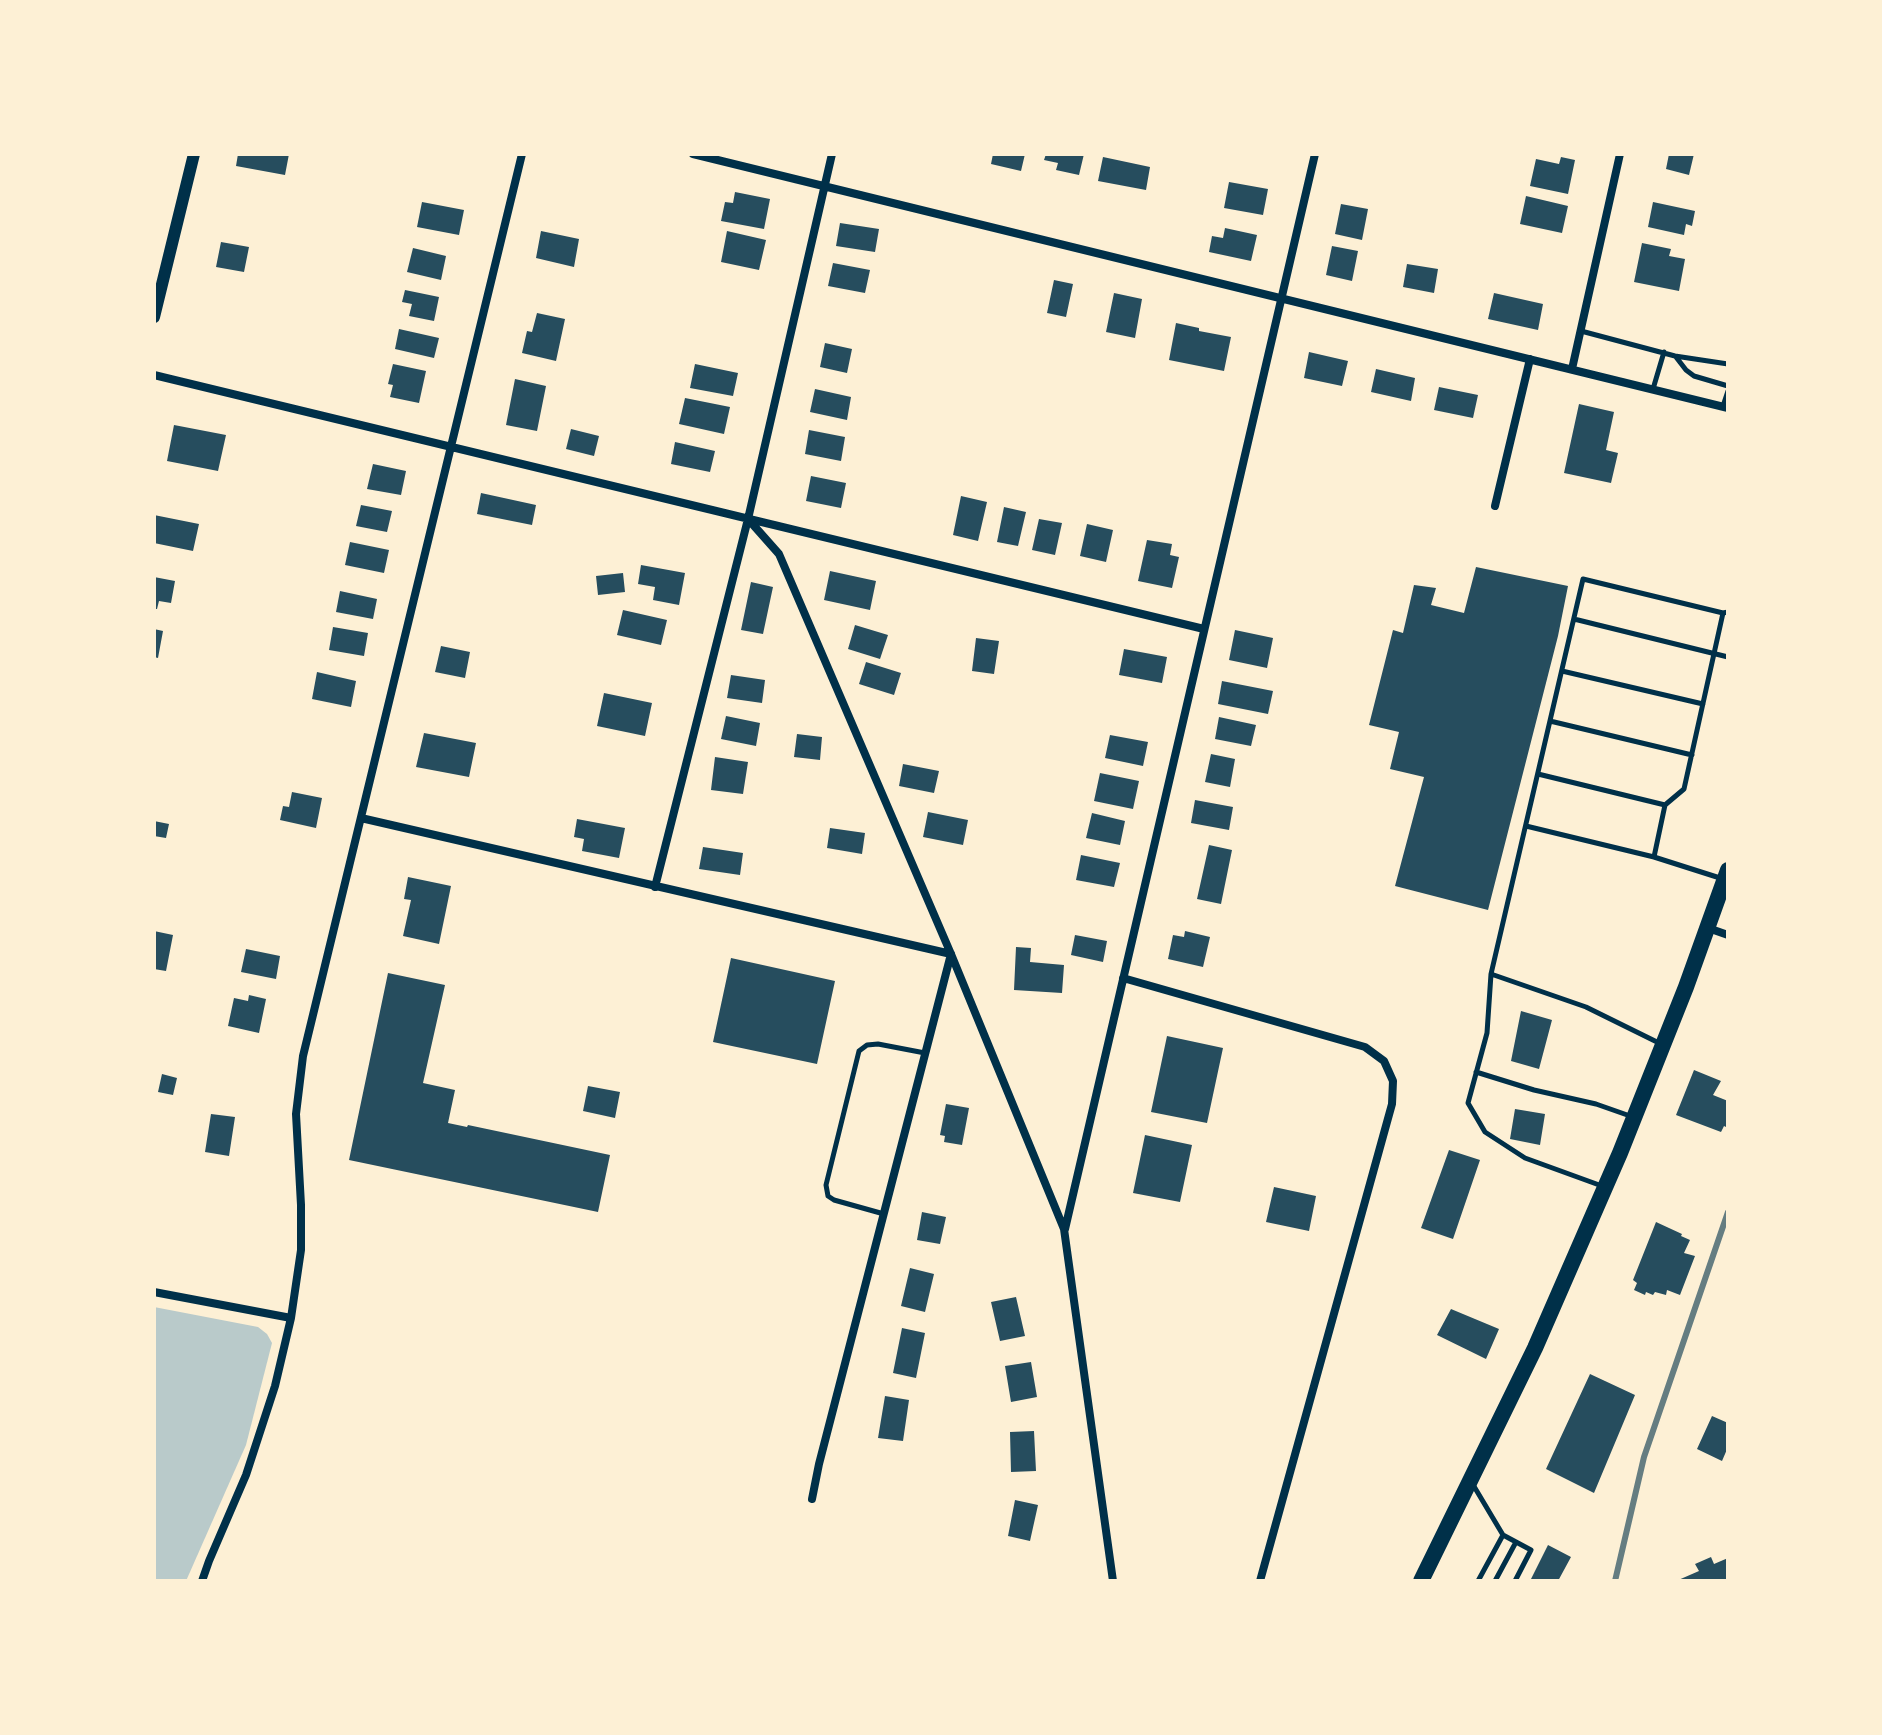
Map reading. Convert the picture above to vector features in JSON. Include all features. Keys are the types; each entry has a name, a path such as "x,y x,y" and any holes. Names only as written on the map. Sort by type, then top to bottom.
{"main road":[{"path":"1421,1581 1535,1348 1605,1187 1663,1045 1726,875"}],"street":[{"path":"154,317 194,154"},
{"path":"202,1581 246,1475 275,1386 291,1318 301,1250 296,1114 303,1056 522,154"},
{"path":"693,154 1726,407"},
{"path":"655,887 748,519 832,154"},
{"path":"1064,1229 1315,154"},
{"path":"1572,369 1620,154"},
{"path":"1495,506 1530,359"},
{"path":"154,375 1204,629"},
{"path":"748,519 779,554 951,954 1064,1229 1113,1581"},
{"path":"361,818 951,954"},
{"path":"1707,928 1728,935"},
{"path":"812,1499 951,954"},
{"path":"1123,978 1365,1047 1384,1061 1393,1081 1392,1104 1260,1581"},
{"path":"154,1292 291,1318"}],"lane":[{"path":"1581,331 1675,356 1728,364"},
{"path":"1653,389 1664,352"},
{"path":"1675,356 1694,376 1728,388 1726,407"},
{"path":"1605,1187 1525,1158 1485,1132 1468,1103 1487,1033 1491,974 1583,579 1726,613 1684,789 1665,805 1654,857"},
{"path":"1574,619 1728,657"},
{"path":"1562,671 1703,704"},
{"path":"1550,721 1692,755"},
{"path":"1538,774 1665,805"},
{"path":"1526,826 1726,875"},
{"path":"1491,974 1586,1007 1663,1045"},
{"path":"884,1214 834,1200 828,1196 826,1185 859,1051 867,1045 878,1044 925,1053"},
{"path":"1476,1072 1634,1117"},
{"path":"1470,1481 1503,1535 1531,1550 1515,1581"},
{"path":"1478,1581 1503,1535"},
{"path":"1495,1581 1516,1542"}],"shaded area":[{"path":"154,1307 258,1327 272,1343 246,1445 186,1581 154,1581"}],"building":[{"path":"238,154 289,154 285,175 236,166"},
{"path":"993,154 1025,154 1021,171 991,164"},
{"path":"1046,154 1084,154 1079,175 1056,170 1058,163 1044,160"},
{"path":"1669,154 1694,154 1689,175 1666,169"},
{"path":"1103,157 1150,167 1146,190 1098,181"},
{"path":"1561,157 1575,160 1568,194 1530,186 1536,159 1559,164"},
{"path":"1229,182 1268,189 1263,215 1224,208"},
{"path":"735,192 770,199 764,229 721,221 725,202 733,203"},
{"path":"1526,196 1568,206 1562,233 1520,224"},
{"path":"422,202 464,210 459,235 417,227"},
{"path":"1653,202 1695,211 1692,226 1686,224 1684,235 1648,227"},
{"path":"1341,204 1368,209 1362,240 1335,234"},
{"path":"840,223 879,229 875,252 836,246"},
{"path":"1225,228 1257,235 1251,261 1209,252 1212,236 1223,238"},
{"path":"541,231 579,239 574,267 536,258"},
{"path":"727,231 766,240 759,270 721,262"},
{"path":"221,242 249,247 244,272 216,267"},
{"path":"1642,243 1671,249 1669,256 1685,259 1679,291 1634,282"},
{"path":"1332,246 1358,251 1352,281 1326,275"},
{"path":"413,248 446,256 441,280 407,272"},
{"path":"833,263 870,270 865,293 828,286"},
{"path":"1407,264 1438,269 1434,293 1403,287"},
{"path":"1054,280 1073,284 1066,317 1047,313"},
{"path":"405,290 439,297 434,321 409,316 412,304 402,302"},
{"path":"1114,293 1142,299 1135,338 1106,332"},
{"path":"1494,293 1543,304 1538,330 1488,319"},
{"path":"537,313 565,319 556,361 522,353 527,331 532,332"},
{"path":"1176,323 1231,337 1224,371 1169,360"},
{"path":"399,329 439,338 434,358 395,349"},
{"path":"825,343 852,349 847,373 820,367"},
{"path":"1309,352 1348,361 1342,386 1304,378"},
{"path":"393,364 426,371 419,403 390,397 393,385 388,384"},
{"path":"695,364 738,373 733,396 690,388"},
{"path":"1376,369 1415,378 1411,401 1371,392"},
{"path":"515,379 546,386 537,431 506,425"},
{"path":"1439,387 1478,395 1473,418 1434,410"},
{"path":"815,389 851,397 847,420 810,412"},
{"path":"685,398 730,407 724,434 679,424"},
{"path":"1579,404 1614,412 1606,450 1618,453 1611,483 1564,473"},
{"path":"174,425 226,435 218,471 167,461"},
{"path":"571,429 599,436 594,456 566,449"},
{"path":"809,430 845,437 841,461 805,454"},
{"path":"675,442 715,451 710,472 671,464"},
{"path":"373,464 406,471 401,495 367,489"},
{"path":"811,476 846,483 841,508 806,501"},
{"path":"481,493 536,505 532,525 477,514"},
{"path":"961,496 987,502 978,541 953,535"},
{"path":"361,505 392,511 387,532 356,526"},
{"path":"1004,507 1026,512 1018,546 997,542"},
{"path":"154,515 199,524 193,551 154,543"},
{"path":"1039,519 1062,523 1055,555 1032,550"},
{"path":"1087,524 1113,530 1106,562 1080,556"},
{"path":"1147,540 1172,544 1170,555 1179,557 1172,588 1138,581"},
{"path":"350,542 389,550 384,573 345,565"},
{"path":"641,565 685,573 679,605 653,600 655,587 638,584"},
{"path":"1476,567 1568,586 1488,910 1395,886 1424,777 1390,769 1399,732 1369,725 1393,630 1403,633 1414,585 1436,588 1431,605 1464,613"},
{"path":"830,571 876,581 870,610 824,600"},
{"path":"623,573 625,592 598,595 596,576"},
{"path":"154,577 175,581 171,603 159,601 157,609 154,609"},
{"path":"751,582 773,587 763,634 741,630"},
{"path":"340,591 377,599 373,619 336,612"},
{"path":"623,610 667,620 661,645 617,635"},
{"path":"855,625 888,635 880,659 848,649"},
{"path":"333,627 368,633 364,656 329,650"},
{"path":"154,629 163,631 158,658 154,657"},
{"path":"1235,630 1273,638 1267,668 1229,660"},
{"path":"976,638 999,641 994,674 972,671"},
{"path":"441,646 470,652 465,678 435,672"},
{"path":"1124,649 1167,657 1162,683 1119,675"},
{"path":"866,662 901,673 894,695 859,684"},
{"path":"317,672 356,681 351,707 312,699"},
{"path":"731,675 765,680 762,703 727,698"},
{"path":"1222,681 1273,691 1268,714 1218,704"},
{"path":"604,693 652,703 645,736 597,726"},
{"path":"726,716 760,723 756,746 721,739"},
{"path":"1219,717 1256,725 1251,746 1215,739"},
{"path":"424,733 476,743 469,777 416,767"},
{"path":"797,734 822,737 820,760 794,757"},
{"path":"1110,735 1148,742 1143,766 1105,758"},
{"path":"1211,754 1235,759 1230,787 1205,782"},
{"path":"715,757 748,762 743,794 711,790"},
{"path":"903,764 939,771 934,793 899,786"},
{"path":"1100,773 1139,781 1133,809 1094,801"},
{"path":"292,792 322,798 316,828 280,820 283,806 289,807"},
{"path":"1195,800 1233,807 1229,830 1191,823"},
{"path":"928,812 968,820 963,845 923,837"},
{"path":"1092,813 1125,821 1120,845 1086,838"},
{"path":"577,819 625,828 619,858 582,851 584,839 574,837"},
{"path":"154,821 169,824 166,838 154,836"},
{"path":"830,828 865,833 862,854 827,848"},
{"path":"1209,845 1232,850 1221,904 1197,899"},
{"path":"703,847 743,853 740,875 699,869"},
{"path":"1081,855 1120,863 1114,887 1076,880"},
{"path":"408,877 451,886 439,944 403,936 411,900 404,899"},
{"path":"154,931 173,935 166,971 154,969"},
{"path":"1185,931 1210,937 1203,967 1168,959 1173,935 1184,937"},
{"path":"1075,935 1107,941 1103,962 1071,955"},
{"path":"1016,947 1031,948 1030,962 1064,965 1062,993 1014,990"},
{"path":"246,949 280,956 276,979 241,972"},
{"path":"731,958 835,981 817,1064 713,1042"},
{"path":"388,973 445,985 423,1083 455,1090 448,1123 610,1155 598,1212 349,1160"},
{"path":"249,995 266,999 259,1033 228,1026 234,998 248,1001"},
{"path":"1521,1011 1552,1020 1539,1069 1511,1061"},
{"path":"1167,1036 1223,1048 1207,1123 1151,1112"},
{"path":"1694,1070 1721,1081 1713,1095 1728,1101 1728,1128 1724,1126 1721,1132 1676,1115"},
{"path":"162,1074 177,1078 173,1095 158,1092"},
{"path":"588,1086 620,1092 615,1118 583,1111"},
{"path":"946,1104 969,1108 962,1145 944,1142 945,1136 940,1135"},
{"path":"1515,1109 1545,1114 1540,1145 1510,1139"},
{"path":"211,1114 235,1117 229,1156 205,1152"},
{"path":"1145,1135 1192,1145 1180,1202 1133,1193"},
{"path":"1449,1150 1480,1160 1453,1239 1421,1228"},
{"path":"1274,1187 1316,1196 1309,1231 1266,1222"},
{"path":"922,1212 946,1217 940,1244 917,1240"},
{"path":"1656,1222 1690,1240 1684,1253 1695,1256 1680,1295 1667,1290 1666,1295 1646,1292 1645,1295 1634,1290 1637,1283 1633,1280"},
{"path":"910,1268 934,1274 925,1312 901,1306"},
{"path":"1016,1297 1025,1336 1000,1341 991,1302"},
{"path":"1451,1309 1499,1329 1486,1359 1437,1335"},
{"path":"902,1328 925,1333 916,1378 893,1373"},
{"path":"1031,1362 1037,1397 1011,1402 1005,1366"},
{"path":"1590,1374 1635,1395 1594,1493 1546,1469"},
{"path":"885,1396 909,1400 903,1441 878,1438"},
{"path":"1712,1416 1728,1423 1728,1447 1722,1461 1697,1449"},
{"path":"1034,1431 1036,1471 1011,1472 1010,1432"},
{"path":"1015,1500 1038,1505 1030,1541 1008,1536"},
{"path":"1548,1545 1571,1557 1558,1581 1530,1581"},
{"path":"1711,1557 1714,1564 1728,1558 1728,1581 1676,1581 1699,1571 1695,1564"}],"railway":[{"path":"1615,1581 1644,1457 1728,1212"}]}
